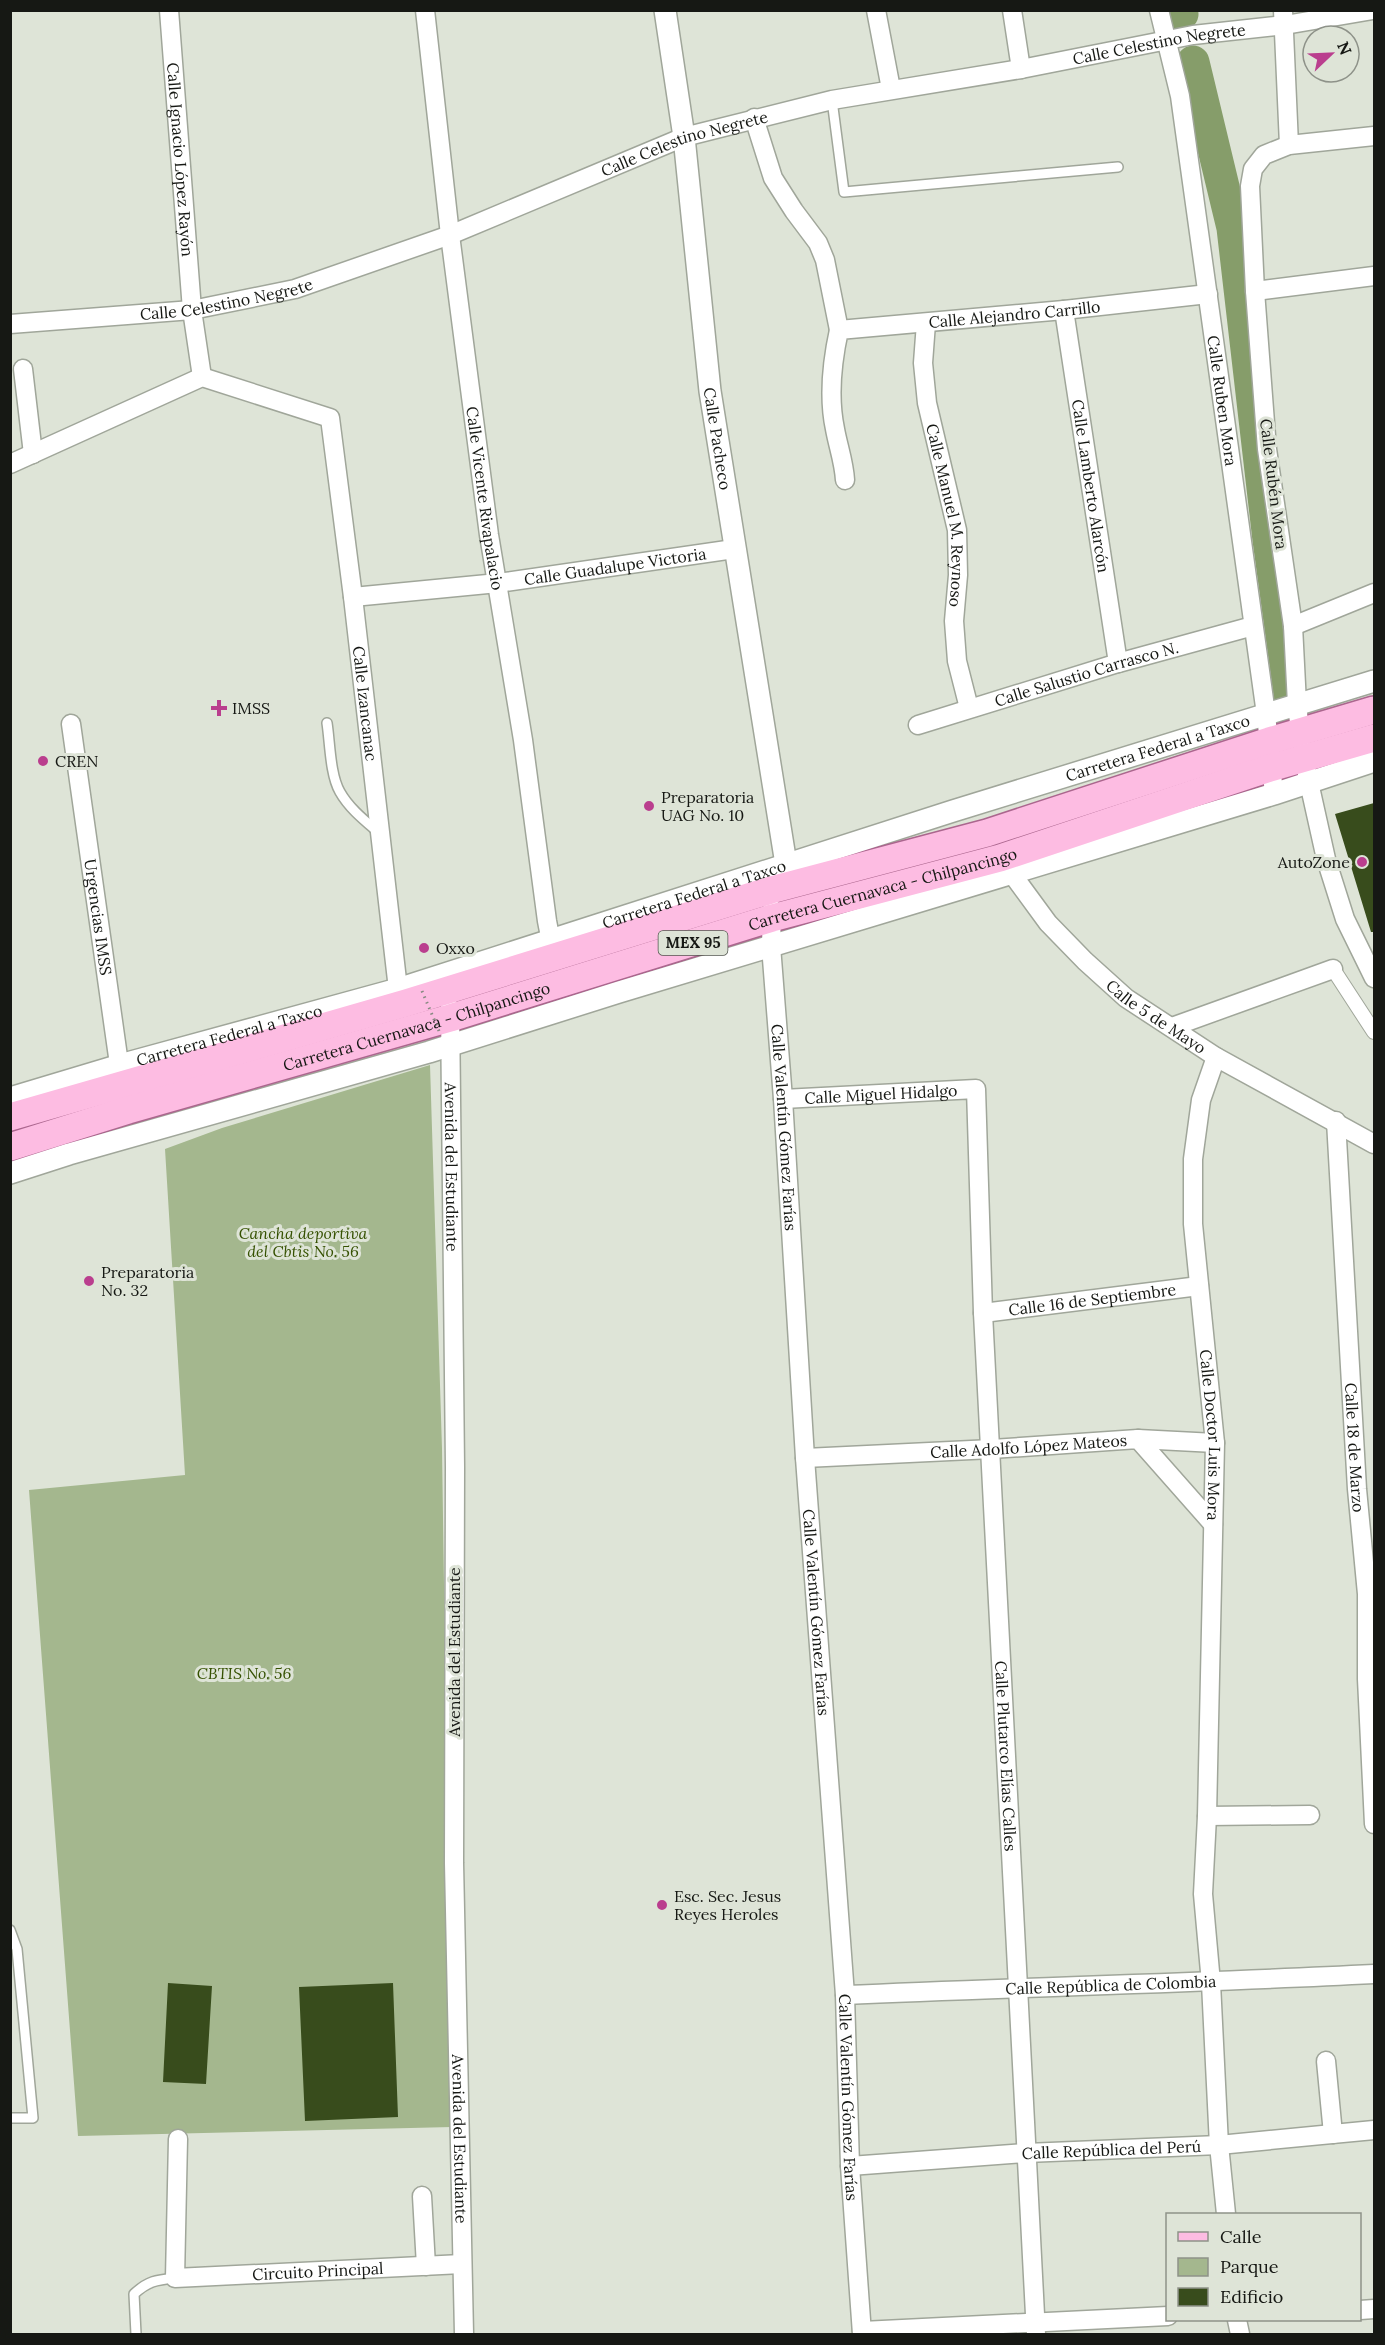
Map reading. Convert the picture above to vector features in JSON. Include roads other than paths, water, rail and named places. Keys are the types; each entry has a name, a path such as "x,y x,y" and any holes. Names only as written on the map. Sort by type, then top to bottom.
{"main road":[{"name":"Carretera Cuernavaca - Chilpancingo","path":"10,1118 121,1075 331,1015 606,932 987,833 1269,741 1374,710"},
{"name":"Carretera Cuernavaca - Chilpancingo","path":"10,1147 128,1110 303,1060 446,1031 557,984 772,918 1006,866 1306,770 1374,738"}],"street":[{"name":"Calle Ignacio López Rayón","path":"169,10 192,310 202,378"},
{"name":"Calle Vicente Rivapalacio","path":"425,10 450,235 489,535 557,984"},
{"name":"Calle Pacheco","path":"664,10 684,137 710,391 786,864"},
{"path":"876,10 891,89"},
{"path":"1012,10 1021,69"},
{"name":"Calle Ruben Mora","path":"1159,10 1180,96 1266,714 1272,781"},
{"name":"Calle Celestino Negrete","path":"10,324 192,310 295,289 450,235 684,137 832,100 1021,69 1284,18 1373,10"},
{"path":"1284,18 1289,145 1374,136"},
{"path":"754,118 773,178 818,243 825,260 837,339 832,373 834,427 843,461 845,480"},
{"name":"Calle Rubén Mora","path":"1289,145 1264,155 1253,169 1250,186 1267,449 1293,626 1297,704 1306,770 1326,859 1345,919 1374,978"},
{"path":"1255,291 1374,276"},
{"name":"Calle Alejandro Carrillo","path":"837,339 926,322 1208,294"},
{"name":"Calle Lamberto Alarcón","path":"1064,310 1118,663"},
{"name":"Calle Manuel M. Reynoso","path":"926,322 923,363 927,403 942,458 957,530 955,641 957,661 969,708"},
{"path":"23,369 33,454"},
{"path":"10,464 202,378"},
{"name":"Calle Izancanac","path":"202,378 330,418 398,989"},
{"name":"Calle Guadalupe Victoria","path":"353,597 498,583 734,549"},
{"path":"1293,626 1374,593"},
{"name":"Calle Salustio Carrasco N.","path":"918,725 1118,663 1253,626"},
{"name":"Carretera Federal a Taxco","path":"606,932 786,864 1374,681"},
{"name":"Urgencias IMSS","path":"71,723 121,1075 128,1110"},
{"path":"1306,770 1374,761"},
{"name":"Calle 5 de Mayo","path":"987,833 1006,866 1048,922 1085,961 1126,998 1216,1057 1374,1143"},
{"path":"10,1173 69,1154 310,1086 446,1031 771,946 1006,866"},
{"name":"Calle Valentín Gómez Farías","path":"771,890 771,946 783,1099 805,1458 846,1995 850,2166 862,2332"},
{"path":"606,932 614,967"},
{"path":"1172,1027 1333,969 1374,1032"},
{"name":"Carretera Federal a Taxco","path":"331,1015 398,989 450,979"},
{"name":"Avenida del Estudiante","path":"450,979 446,1031 455,1467 454,1863 464,2334"},
{"name":"Calle Doctor Luis Mora","path":"1216,1057 1201,1100 1193,1160 1193,1224 1215,1443 1207,1816 1203,1894 1211,1983 1219,2145 1226,2213"},
{"path":"303,1060 310,1086"},
{"name":"Carretera Federal a Taxco","path":"10,1098 121,1075"},
{"name":"Calle Miguel Hidalgo","path":"783,1099 976,1089"},
{"name":"Calle Plutarco Elías Calles","path":"976,1089 983,1313 992,1449 1035,2328"},
{"name":"Calle 18 de Marzo","path":"1336,1121 1357,1489 1367,1594 1365,1640 1374,1815"},
{"name":"Calle 16 de Septiembre","path":"983,1313 1199,1286"},
{"path":"1138,1439 1215,1443"},
{"name":"Calle Adolfo López Mateos","path":"805,1458 1138,1439 1213,1524"},
{"path":"1207,1816 1310,1815"},
{"name":"Calle República de Colombia","path":"846,1995 1211,1983 1374,1974"},
{"path":"1326,2061 1333,2134"},
{"name":"Calle República del Perú","path":"850,2166 1026,2153 1219,2145 1374,2130"},
{"path":"175,2278 178,2139"},
{"path":"422,2196 426,2266"},
{"name":"Circuito Principal","path":"175,2278 462,2264"},
{"path":"862,2332 1035,2328 1166,2316"}],"lane":[{"path":"832,100 844,192 1118,167"},
{"path":"327,723 339,791 354,811 380,834"},
{"path":"10,1930 17,1949 33,2118 10,2118"},
{"path":"136,2334 134,2294 145,2284 159,2279 175,2278"}],"waterway":[{"path":"1181,10 1182,14"},
{"path":"1193,62 1233,228 1269,540 1291,702"}],"place":[{"name":"IMSS","path":"219,708"},
{"name":"CREN","path":"43,761"},
{"name":"Preparatoria UAG No. 10","path":"649,806"},
{"name":"AutoZone","path":"1362,862"},
{"name":"Oxxo","path":"424,948"},
{"name":"Preparatoria No. 32","path":"89,1281"},
{"name":"Esc. Sec. Jesus Reyes Heroles","path":"662,1905"}],"park label":[{"name":"Cancha deportiva del Cbtis No. 56","path":"303,1242"},
{"name":"CBTIS No. 56","path":"244,1673"}]}
